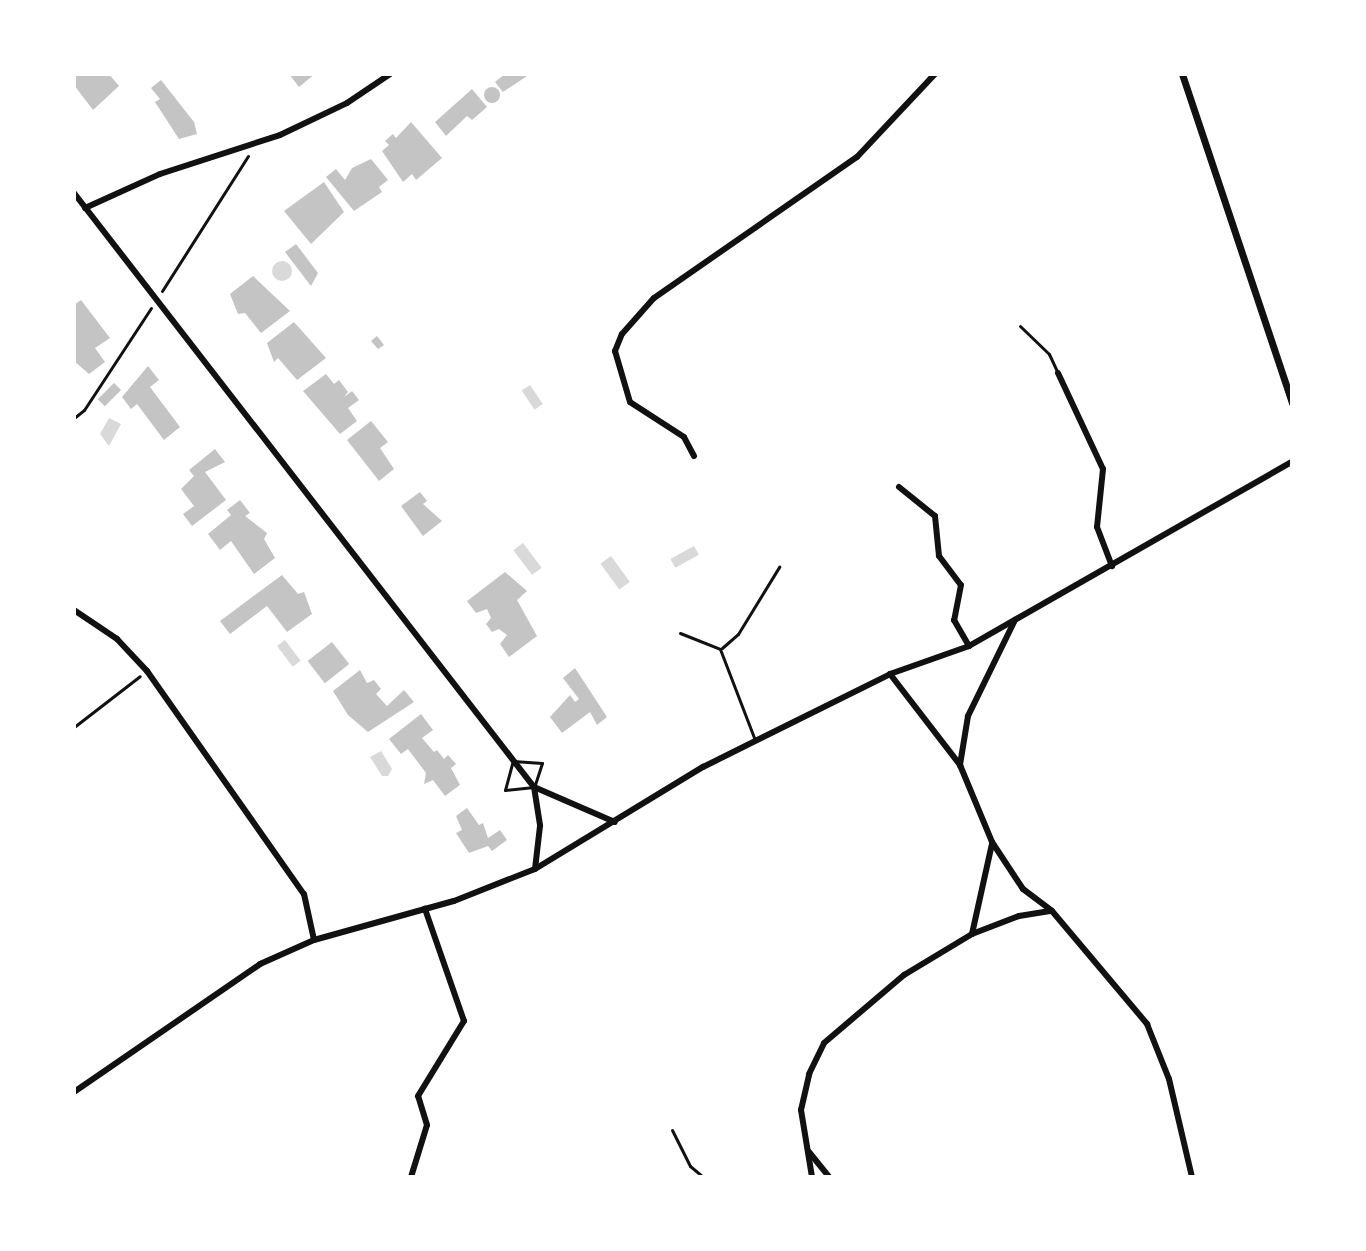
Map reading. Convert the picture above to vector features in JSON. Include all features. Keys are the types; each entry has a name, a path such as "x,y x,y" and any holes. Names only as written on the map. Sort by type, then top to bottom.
{"street":[{"path":"85,208 160,174 253,145 347,103 390,74"},
{"path":"694,456 684,437 630,402 615,351 622,334 654,298 857,157 935,74"},
{"path":"1182,74 1292,403"},
{"path":"74,193 534,787 615,822"},
{"path":"1058,373 1103,469 1097,527 1112,566"},
{"path":"74,1092 260,964 314,940 425,909 535,869 755,741 890,674 969,646 1016,616 1112,566 1292,462"},
{"path":"899,487 935,516 939,556 961,585 954,620 969,646"},
{"path":"74,610 117,639 147,671 304,894 314,940"},
{"path":"960,765 968,716 1016,616"},
{"path":"890,674 960,765 992,842 1023,889 1052,911 1147,1024 1169,1079 1192,1177"},
{"path":"534,787 540,826 535,869"},
{"path":"972,934 992,842"},
{"path":"411,1177 427,1125 418,1096 464,1021 425,909"},
{"path":"812,1177 801,1110 809,1074 824,1043 904,975 972,934 1019,916 1052,911"},
{"path":"809,1152 829,1177"}],"lane":[{"path":"1020,326 1049,354 1058,373"},
{"path":"720,649 738,634 779,567"},
{"path":"680,633 720,649 755,741"},
{"path":"672,1130 690,1166 703,1177"}],"path":[{"path":"74,418 84,410 253,145"},
{"path":"74,727 147,671"}],"shaded area":[{"path":"282,261 289,264 292,271 289,278 282,281 275,278 272,271 275,264"},
{"path":"530,385 543,404 535,410 522,391"},
{"path":"109,418 121,424 109,446 100,434"},
{"path":"523,543 542,568 532,575 513,550"},
{"path":"694,546 699,555 675,568 670,559"},
{"path":"611,556 630,582 619,590 600,564"},
{"path":"285,640 301,661 293,667 277,646"},
{"path":"381,751 392,769 388,776 382,776 370,757"}],"building":[{"path":"74,74 109,74 119,86 93,110 74,85"},
{"path":"289,74 315,74 299,87"},
{"path":"505,74 530,74 503,92 495,82"},
{"path":"161,80 194,122 197,134 179,139 155,102 160,99 151,88"},
{"path":"492,87 498,89 498,101 492,103 486,101 484,95 486,89"},
{"path":"472,89 487,107 472,120 467,116 446,136 435,122"},
{"path":"411,122 442,158 416,180 412,174 403,182 382,151 389,145 385,141 393,134 396,138"},
{"path":"371,159 388,180 379,187 382,192 354,211 326,177 336,169 345,180 352,168"},
{"path":"324,182 344,212 311,244 284,211"},
{"path":"296,244 318,273 311,286 285,252"},
{"path":"253,276 290,311 261,333 245,313 238,314 230,294"},
{"path":"81,300 110,338 95,348 105,362 89,374 74,361 74,305"},
{"path":"294,322 326,358 297,380 278,358 274,362 267,343"},
{"path":"377,336 384,345 378,349 371,341"},
{"path":"148,366 159,380 150,387 180,427 164,440 137,404 131,409 122,397"},
{"path":"326,374 334,384 339,380 348,392 344,397 352,391 359,400 348,408 357,421 340,434 303,391"},
{"path":"114,383 121,390 105,406 98,399"},
{"path":"371,421 388,442 380,448 394,469 379,481 347,440"},
{"path":"215,449 225,462 205,472 226,500 192,526 183,514 194,506 181,489 194,476 189,470"},
{"path":"420,492 427,501 423,504 442,521 423,536 401,506"},
{"path":"240,500 250,513 245,516 267,533 264,539 275,558 254,574 231,541 220,550 208,534 231,515 227,510"},
{"path":"505,572 527,591 517,600 537,636 509,657 500,644 507,635 499,629 492,632 486,624 491,618 487,609 476,613 467,601"},
{"path":"282,575 298,594 304,592 312,614 287,632 267,606 230,634 220,621"},
{"path":"332,642 349,664 325,683 308,661"},
{"path":"575,668 607,717 597,725 590,712 562,733 550,717 570,695 575,702 579,699 563,678"},
{"path":"360,670 367,683 374,680 381,689 376,694 387,706 404,690 414,702 368,732 348,715 333,691"},
{"path":"421,714 433,730 422,738 434,752 437,750 444,759 448,755 456,764 451,768 460,785 445,796 433,780 424,784 426,773 408,749 401,754 389,739"},
{"path":"467,808 479,825 483,823 488,838 500,830 507,840 492,851 488,846 469,853 456,833 462,830 456,816"}]}
